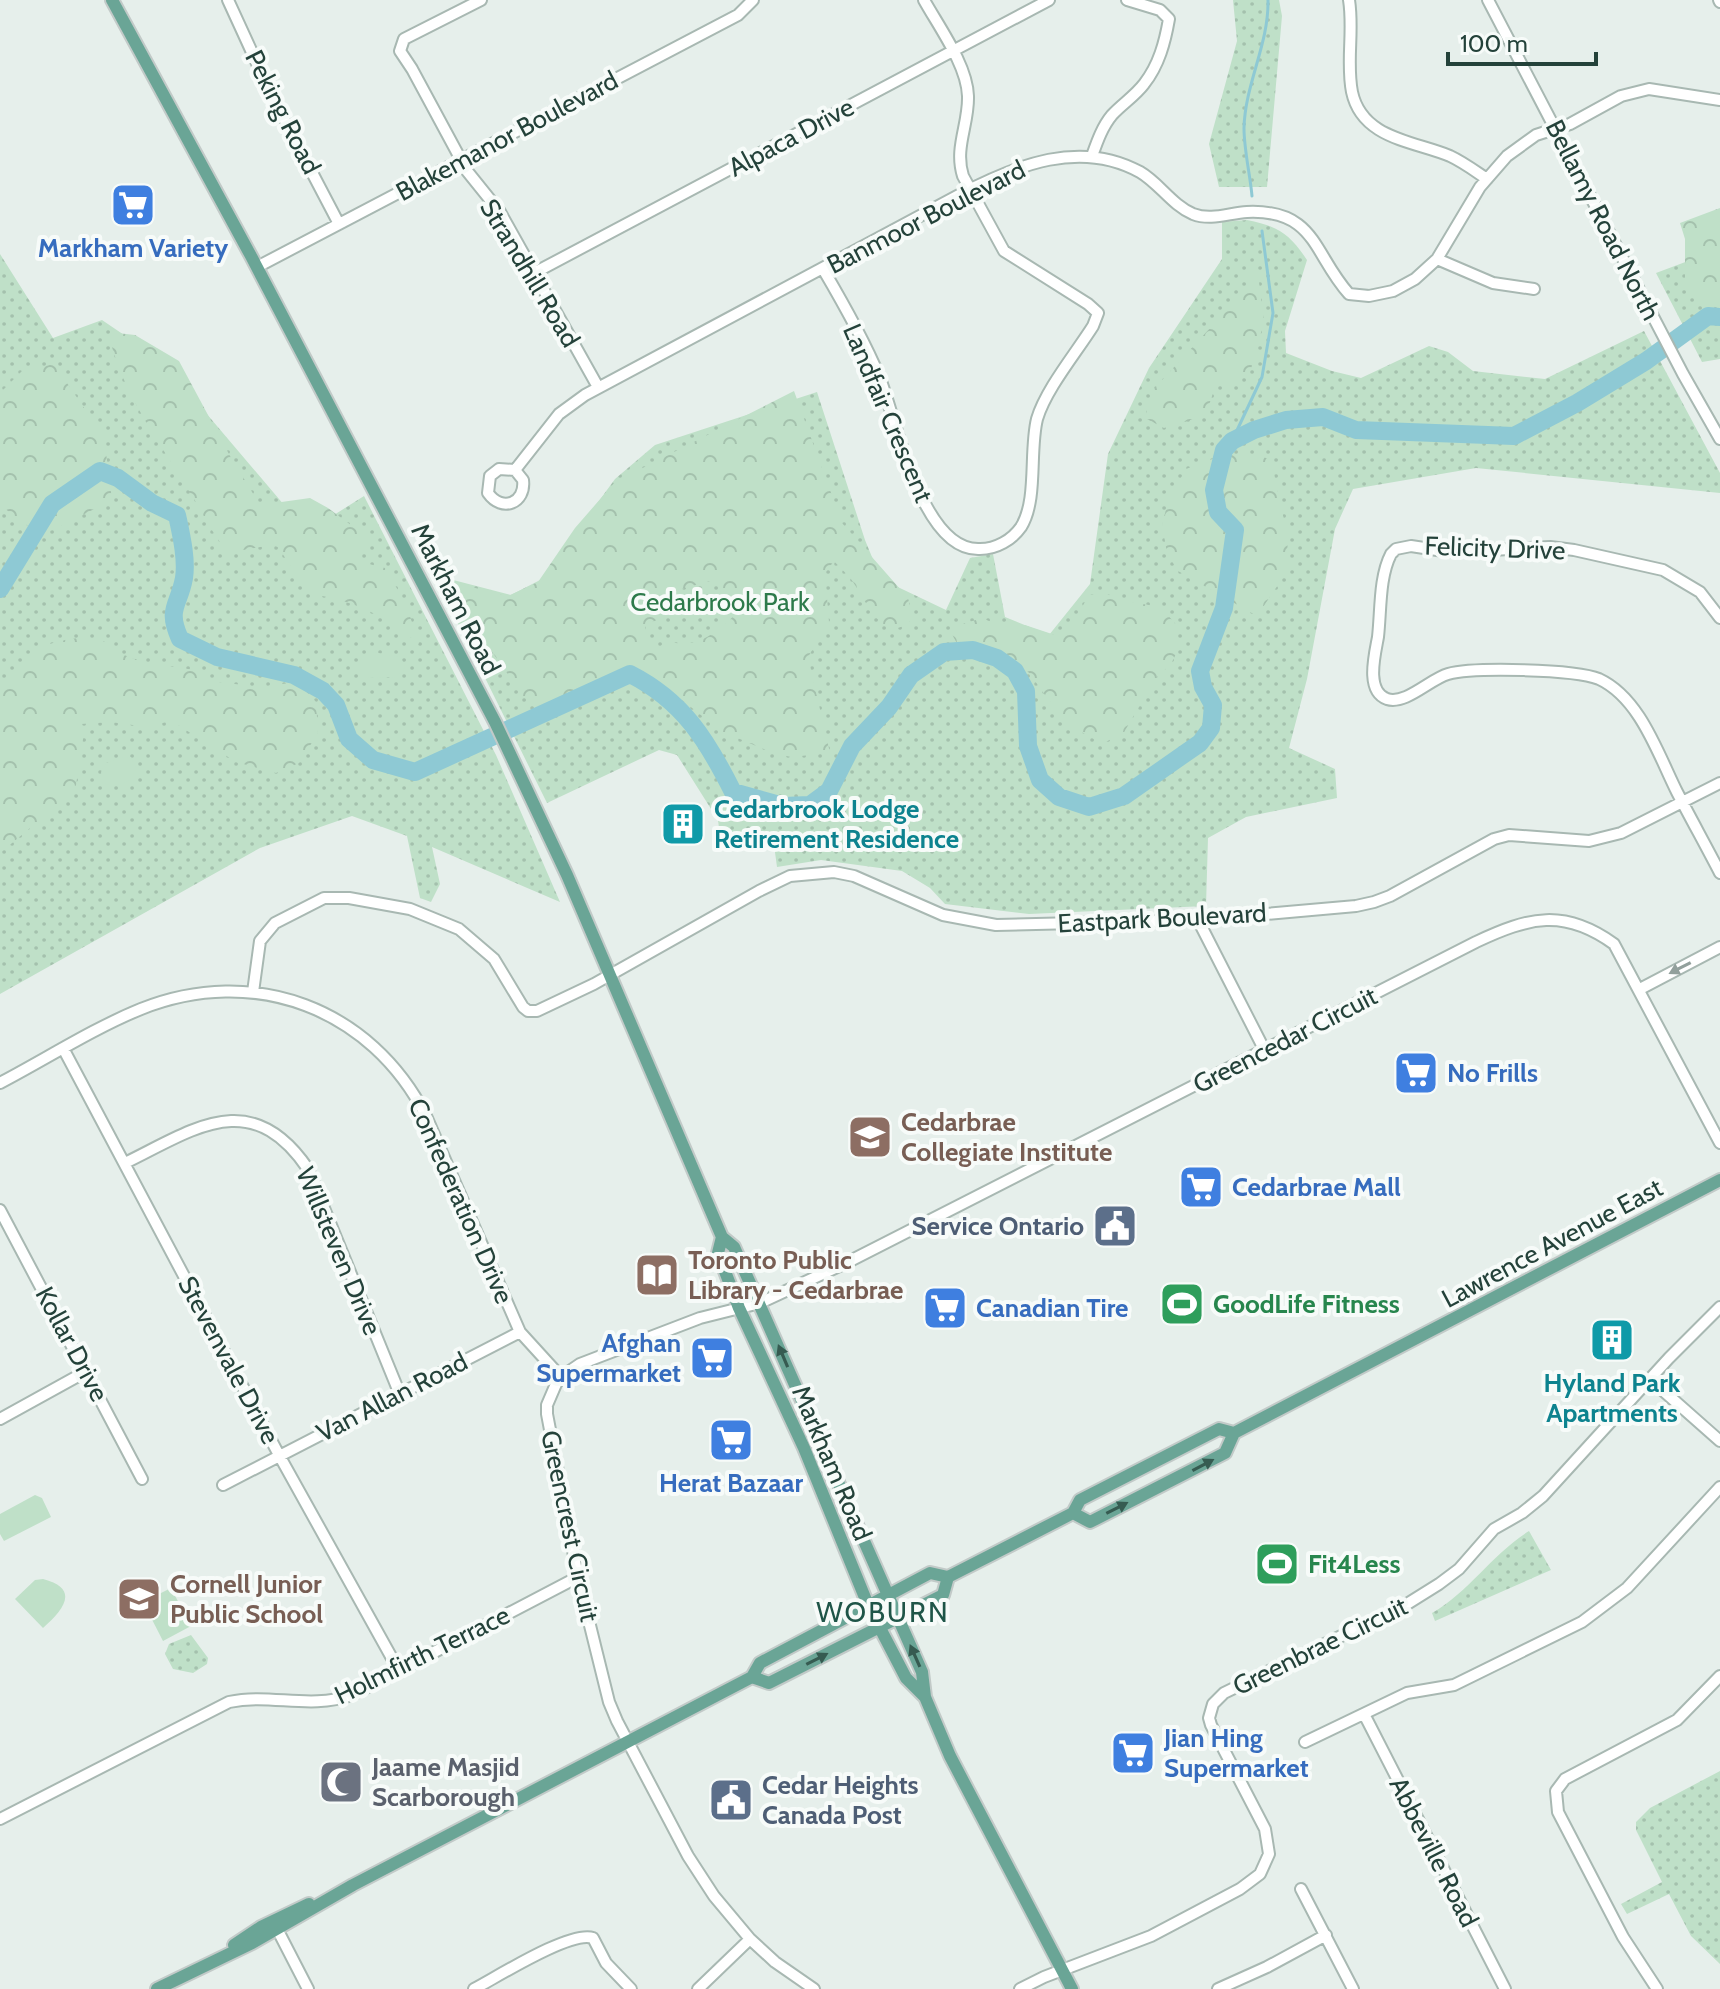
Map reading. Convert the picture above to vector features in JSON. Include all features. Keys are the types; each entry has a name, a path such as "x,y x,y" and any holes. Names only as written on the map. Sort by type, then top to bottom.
{"main road":[{"name":"Markham Road","path":"112,0 257,267 495,722 567,875 722,1237 734,1247 760,1303 922,1672 925,1697 950,1756 1072,1989"},
{"name":"Lawrence Avenue East","path":"1073,1513 1090,1522 1161,1487 1225,1453 1234,1433 1720,1180"},
{"name":"Markham Road","path":"722,1237 718,1253 739,1308 804,1448 868,1605 906,1678 925,1697"},
{"name":"Lawrence Avenue East","path":"157,1989 752,1677 760,1663 868,1605 930,1573 948,1577 1073,1513 1080,1500 1219,1429 1234,1433"},
{"name":"Lawrence Avenue East","path":"752,1677 769,1683 898,1618 944,1594 948,1577"}],"street":[{"name":"Peking Road","path":"228,0 272,96 339,224"},
{"name":"Strandhill Road","path":"481,0 404,39 400,51 461,160 500,212 598,387"},
{"name":"Blakemanor Boulevard","path":"257,267 738,15 753,0"},
{"path":"924,0 967,85 967,110 959,162 971,189"},
{"name":"Alpaca Drive","path":"534,273 1049,0"},
{"path":"1092,156 1097,139 1110,117 1143,85 1155,67 1165,41 1169,19 1160,10 1127,0"},
{"path":"1349,0 1352,17 1352,95 1361,112 1373,127 1396,139 1451,157 1487,179"},
{"name":"Bellamy Road North","path":"1488,0 1720,439"},
{"name":"Banmoor Boulevard","path":"515,470 559,414 598,387 1013,169 1054,157 1092,156 1138,171 1193,214 1213,217 1246,212 1274,213 1296,223 1313,237 1334,277 1349,294 1359,297 1393,291 1415,279 1437,259 1487,179 1507,156 1536,135 1556,129 1621,96 1649,89 1720,100"},
{"name":"Landfair Crescent","path":"823,269 879,376 921,496 939,529 954,542 971,550 1002,544 1023,524 1028,508 1037,419 1045,400 1093,326 1098,313 1004,251 971,189"},
{"path":"1437,259 1493,283 1534,289"},
{"name":"Felicity Drive","path":"1683,803 1640,720 1617,691 1599,679 1580,673 1469,670 1448,674 1398,699 1386,698 1374,685 1384,572 1391,554 1403,547 1450,552 1562,548 1663,570 1700,592 1720,618"},
{"name":"Eastpark Boulevard","path":"253,992 260,941 275,923 316,900 335,897 410,909 459,929 494,959 528,1011 537,1011 790,876 834,872 854,876 943,915 996,925 1198,920 1356,906 1390,896 1494,839 1524,835 1589,841 1605,838 1720,783"},
{"path":"1683,803 1720,873"},
{"path":"1198,920 1265,1051"},
{"name":"Greencedar Circuit","path":"760,1303 918,1228 1476,942 1526,922 1558,920 1592,928 1614,944 1720,1143"},
{"path":"1640,989 1720,947"},
{"name":"Confederation Drive","path":"0,1083 140,1009 171,999 220,991 253,992 284,998 331,1016 356,1031 397,1070 426,1116 520,1332 561,1377"},
{"name":"Stevenvale Drive","path":"64,1050 279,1455 398,1669"},
{"name":"Willsteven Drive","path":"125,1163 203,1124 225,1121 254,1125 290,1147 308,1169 399,1392"},
{"name":"Kollar Drive","path":"0,1210 142,1479"},
{"path":"561,1377 580,1364 700,1318 760,1303"},
{"name":"Greenbrae Circuit","path":"1062,1970 1151,1936 1193,1915 1254,1881 1265,1867 1269,1847 1265,1829 1211,1725 1211,1710 1218,1698 1234,1687 1407,1604 1449,1578 1494,1529 1543,1496 1720,1307"},
{"name":"Van Allan Road","path":"223,1485 520,1332"},
{"path":"0,1419 87,1371"},
{"name":"Greencrest Circuit","path":"561,1377 550,1397 547,1414 578,1577 609,1702 696,1869 731,1919 775,1962 814,1989"},
{"path":"1651,1380 1720,1441"},
{"path":"1305,1742 1407,1693 1454,1685 1582,1622 1627,1588 1720,1487"},
{"name":"Holmfirth Terrace","path":"0,1819 229,1702 252,1699 332,1702 352,1695 578,1577"},
{"path":"1657,1989 1627,1944 1558,1812 1556,1791 1565,1779 1677,1720 1720,1676"},
{"name":"Abbeville Road","path":"1364,1714 1505,1989"},
{"path":"1301,1889 1353,1989"},
{"path":"275,1925 308,1989"},
{"path":"474,1989 566,1940 585,1935 593,1938 606,1963 631,1989"},
{"path":"1218,1989 1326,1935"},
{"path":"698,1989 750,1939"},
{"path":"1020,1989 1062,1970"}],"green space":[{"path":"1233,0 1279,0 1282,16 1267,187 1219,187 1209,144 1237,41"},
{"path":"1720,208 1720,309 1685,287 1685,239 1680,223"},
{"name":"Cedarbrook Park","path":"1247,220 1282,232 1307,260 1285,331 1286,353 1332,371 1361,378 1429,346 1448,352 1473,371 1545,379 1644,331 1720,473 1720,493 1476,468 1353,489 1335,529 1307,679 1289,748 1335,769 1337,798 1246,817 1208,838 1206,906 1029,914 945,904 930,888 902,871 821,860 777,867 774,845 720,836 718,820 677,755 659,750 547,803 434,575 511,595 542,579 615,479 655,445 817,392 865,540 881,579 946,610 970,558 993,554 1005,617 1049,635 1090,584 1108,454 1149,368 1222,259 1222,222"},
{"path":"1720,249 1720,359 1702,362 1656,273"},
{"path":"0,254 53,338 102,320 161,360 307,532 364,496 496,755 560,902 432,847 440,884 431,902 420,898 407,836 352,816 260,848 0,994"},
{"path":"1252,270 1258,274 1264,322 1251,369 1245,377 1214,387 1208,406 1191,420 1164,428 1145,418 1152,391 1247,288 1244,272"},
{"path":"117,333 135,335 179,361 260,505 310,498 367,537 368,543 349,559 385,568 406,604 419,644 368,610 309,594 278,547 273,545 228,552 134,401 110,340"},
{"path":"54,364 104,437 112,500 53,530 36,532 0,505 0,393 22,371"},
{"path":"794,391 842,523 908,598 913,618 903,626 894,628 886,625 878,620 853,582 834,561 825,573 829,622 808,657 830,753 791,757 773,753 721,731 677,696 641,684 556,706 536,704 524,697 450,592 447,581 508,596 538,582 575,528 615,482","holes":["710,581 727,595 732,618 716,631 695,642 667,642 659,647 647,638 645,625 673,610 681,589"]},
{"path":"1223,455 1258,455 1271,460 1288,538 1286,573 1257,616 1178,571 1167,553 1162,524 1169,499 1186,469"},
{"path":"1105,593 1121,600 1160,607 1175,623 1179,648 1171,664 1156,678 1123,734 1103,743 1068,722 1027,671 1005,660 973,654 964,649 950,628 982,618 996,624 1025,625 1064,638 1089,595"},
{"path":"80,638 106,642 124,655 146,663 195,670 218,682 260,687 297,682 316,702 318,733 299,763 276,773 236,762 178,725 166,722 147,727 111,722 81,724 83,739 76,785 60,808 0,853 0,686 34,652 53,643"},
{"path":"373,652 400,657 405,665 403,672 395,677 368,678 360,661 365,654"},
{"path":"131,757 136,768 132,779 114,785 103,783 101,772 106,763"},
{"path":"35,1495 42,1498 51,1517 4,1541 0,1534 0,1514"},
{"path":"1529,1531 1551,1570 1435,1621 1432,1613"},
{"path":"43,1579 62,1588 65,1600 43,1628 15,1599 35,1580"},
{"path":"171,1588 191,1626 163,1641 143,1602"},
{"path":"191,1635 208,1658 207,1664 193,1673 173,1669 165,1654 169,1644"},
{"path":"1720,1771 1720,1964 1691,1936 1669,1894 1627,1914 1621,1904 1662,1882 1636,1830 1636,1822 1650,1808"}],"waterway":[{"path":"1252,196 1245,145 1245,112 1265,32 1268,0"},
{"path":"1232,441 1262,377 1273,313 1262,231"},
{"path":"0,589 52,504 100,471 118,478 152,503 177,515 185,563 174,613 180,639 217,657 294,675 323,691 336,705 349,739 373,760 415,772 630,674 679,709 703,739 733,792 783,806 810,805 829,791 852,746 889,707 911,675 944,652 973,650 997,658 1015,671 1026,691 1028,746 1040,780 1059,797 1089,807 1124,796 1200,743 1211,728 1213,705 1203,687 1200,671 1224,608 1235,530 1218,512 1214,490 1224,450 1232,441 1286,420 1323,417 1356,430 1514,436 1577,403 1646,361 1708,316 1720,317"}],"place":[{"name":"Markham Variety","path":"133,205"},
{"name":"Cedarbrook Lodge Retirement Residence","path":"683,824"},
{"name":"No Frills","path":"1416,1073"},
{"name":"Cedarbrae Collegiate Institute","path":"870,1137"},
{"name":"Cedarbrae Mall","path":"1201,1187"},
{"name":"Service Ontario","path":"1115,1226"},
{"name":"Toronto Public Library - Cedarbrae","path":"657,1275"},
{"name":"GoodLife Fitness","path":"1182,1304"},
{"name":"Canadian Tire","path":"945,1308"},
{"name":"Hyland Park Apartments","path":"1612,1340"},
{"name":"Afghan Supermarket","path":"712,1358"},
{"name":"Herat Bazaar","path":"731,1440"},
{"name":"Fit4Less","path":"1277,1564"},
{"name":"Cornell Junior Public School","path":"139,1599"},
{"name":"Jian Hing Supermarket","path":"1133,1753"},
{"name":"Jaame Masjid Scarborough","path":"341,1782"},
{"name":"Cedar Heights Canada Post","path":"731,1800"}],"district":[{"name":"WOBURN","path":"883,1612"}]}
